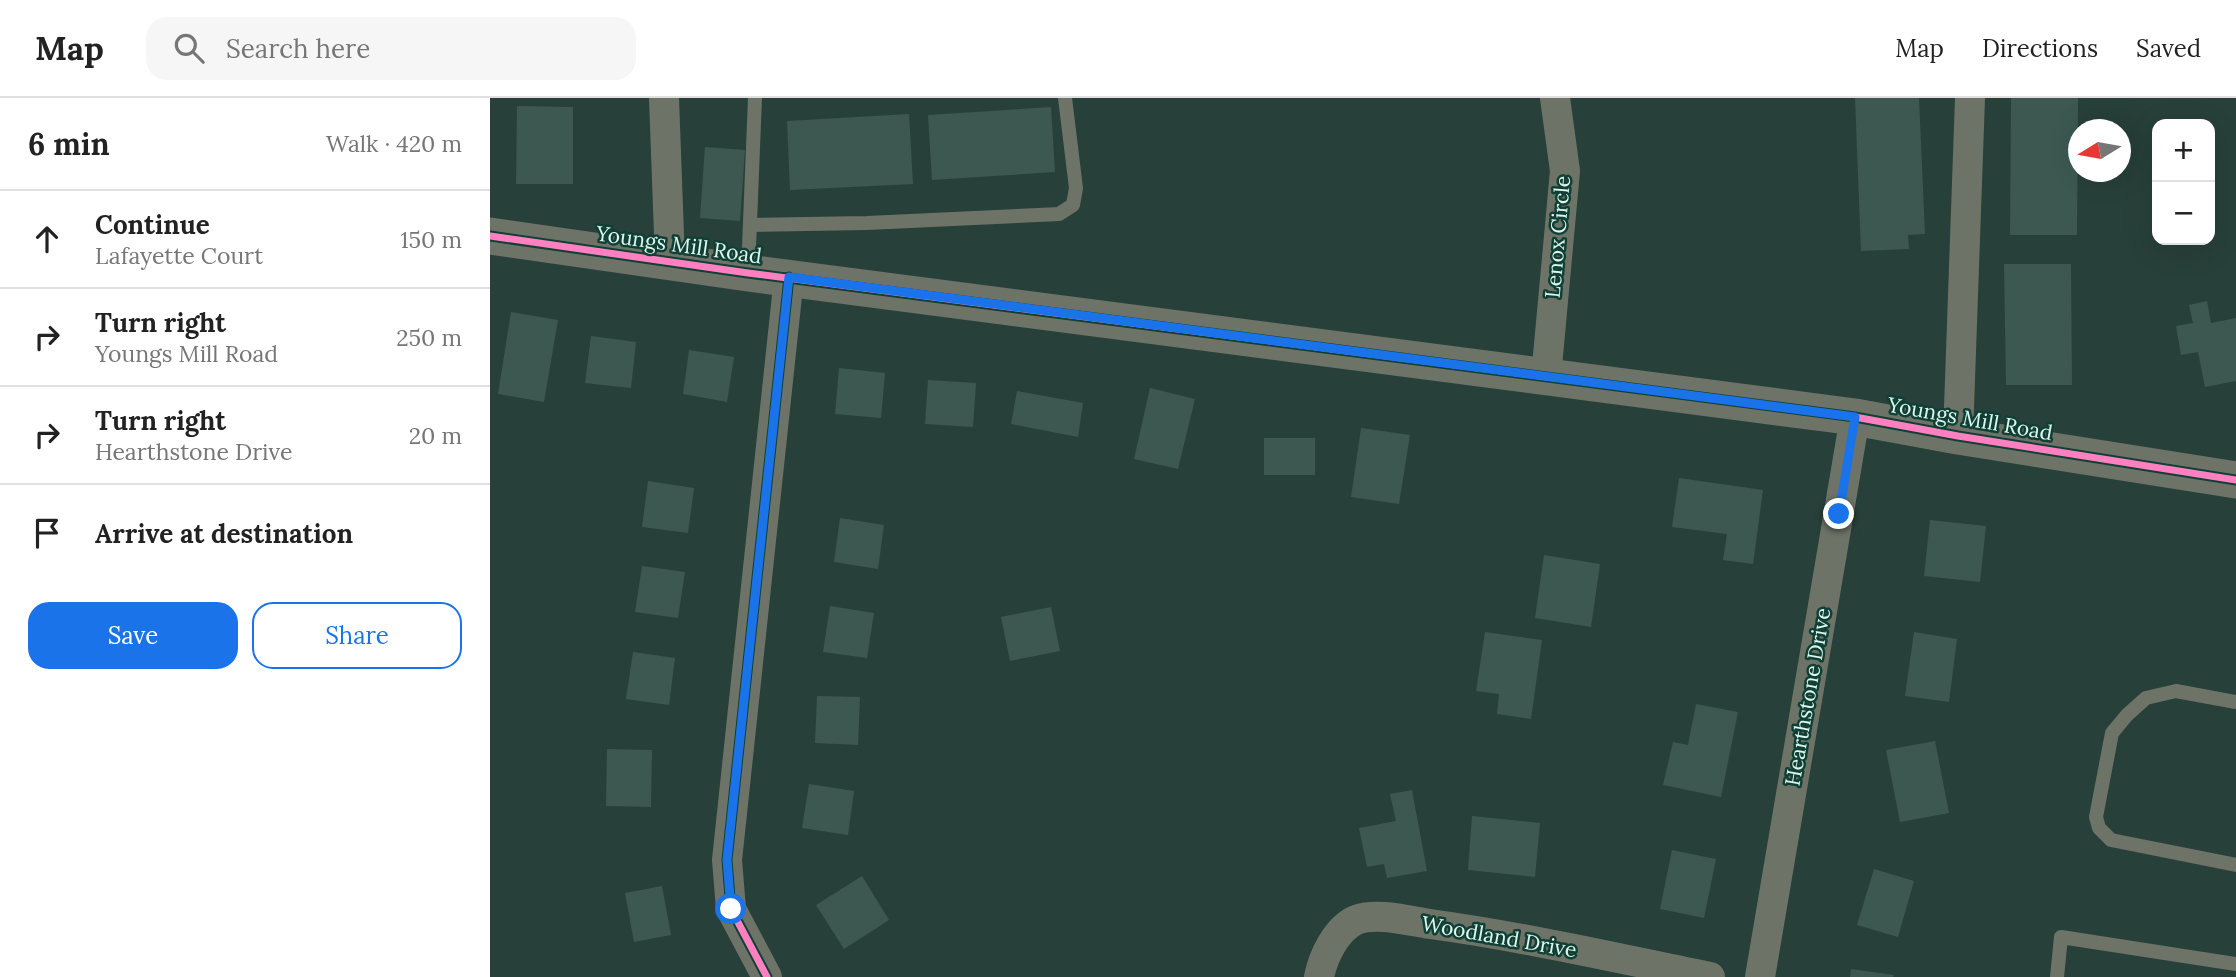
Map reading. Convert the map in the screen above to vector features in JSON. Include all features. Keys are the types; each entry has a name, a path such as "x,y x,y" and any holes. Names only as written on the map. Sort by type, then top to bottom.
{"street":[{"name":"Lenox Circle","path":"1546,377 1565,171 1555,98"},
{"path":"1958,436 1970,98"},
{"path":"670,262 671,99"},
{"name":"Youngs Mill Road","path":"490,236 748,273 1855,417 2236,480"},
{"path":"767,977 731,909 727,860 789,277"},
{"name":"Hearthstone Drive","path":"1760,977 1855,417"},
{"name":"Woodland Drive","path":"1319,977 1326,954 1344,927 1358,919 1384,918 1495,933 1710,977"}],"lane":[{"path":"748,273 755,98"},
{"path":"750,225 867,223 1059,214 1073,205 1076,188 1065,98"},
{"path":"2236,702 2176,691 2146,698 2112,733 2096,817 2099,828 2110,840 2236,865"},
{"path":"2057,977 2061,937 2236,964"}],"building":[{"path":"1855,98 1919,98 1925,234 1908,235 1909,249 1861,251"},
{"path":"2011,98 2078,98 2078,119 2068,119 2068,182 2077,182 2077,235 2010,235"},
{"path":"517,106 573,107 573,184 516,184"},
{"path":"1051,107 1055,172 932,180 928,115"},
{"path":"909,114 913,184 790,190 787,121"},
{"path":"705,147 745,150 740,221 700,218"},
{"path":"2004,264 2071,264 2072,385 2006,385"},
{"path":"2207,301 2211,323 2236,318 2236,381 2205,387 2198,352 2181,355 2176,326 2193,323 2189,305"},
{"path":"511,312 558,320 544,402 498,394"},
{"path":"591,336 636,342 631,388 585,383"},
{"path":"689,350 734,357 727,402 683,394"},
{"path":"839,368 885,373 881,418 835,414"},
{"path":"928,380 976,383 973,427 925,424"},
{"path":"1150,388 1195,399 1178,469 1134,459"},
{"path":"1017,391 1083,403 1078,437 1011,424"},
{"path":"1361,428 1410,435 1399,504 1351,497"},
{"path":"1264,438 1315,438 1315,475 1264,475"},
{"path":"1679,478 1763,490 1753,564 1723,560 1727,534 1672,527"},
{"path":"648,481 694,488 688,533 642,527"},
{"path":"840,518 884,525 878,569 834,562"},
{"path":"1930,520 1986,526 1980,582 1924,576"},
{"path":"1544,555 1600,564 1591,627 1535,618"},
{"path":"642,566 685,572 678,618 635,612"},
{"path":"830,606 874,613 867,658 823,652"},
{"path":"1051,607 1060,651 1010,661 1001,617"},
{"path":"1485,632 1542,640 1531,719 1497,714 1499,694 1476,691"},
{"path":"1914,632 1957,639 1949,702 1905,696"},
{"path":"633,652 675,658 669,705 626,699"},
{"path":"817,696 860,697 858,745 815,743"},
{"path":"1696,704 1738,712 1721,797 1663,785 1673,742 1688,745"},
{"path":"1935,741 1949,813 1900,822 1886,750"},
{"path":"607,749 652,750 651,807 606,806"},
{"path":"809,784 854,791 848,835 802,828"},
{"path":"1412,790 1427,871 1387,878 1384,864 1367,867 1359,828 1396,821 1390,794"},
{"path":"1472,816 1540,823 1535,877 1468,870"},
{"path":"1672,850 1716,859 1704,918 1660,909"},
{"path":"1874,869 1914,881 1898,937 1857,925"},
{"path":"862,876 889,920 844,949 816,905"},
{"path":"662,886 671,935 634,942 625,893"},
{"path":"1851,969 1894,975 1850,977"}],"cycle path":[{"path":"490,236 748,273 1855,417 2236,480"},
{"path":"767,977 731,909 727,860 789,277"}],"route":[{"path":"731,909 727,860 789,277 1855,417 1839,514"}]}
